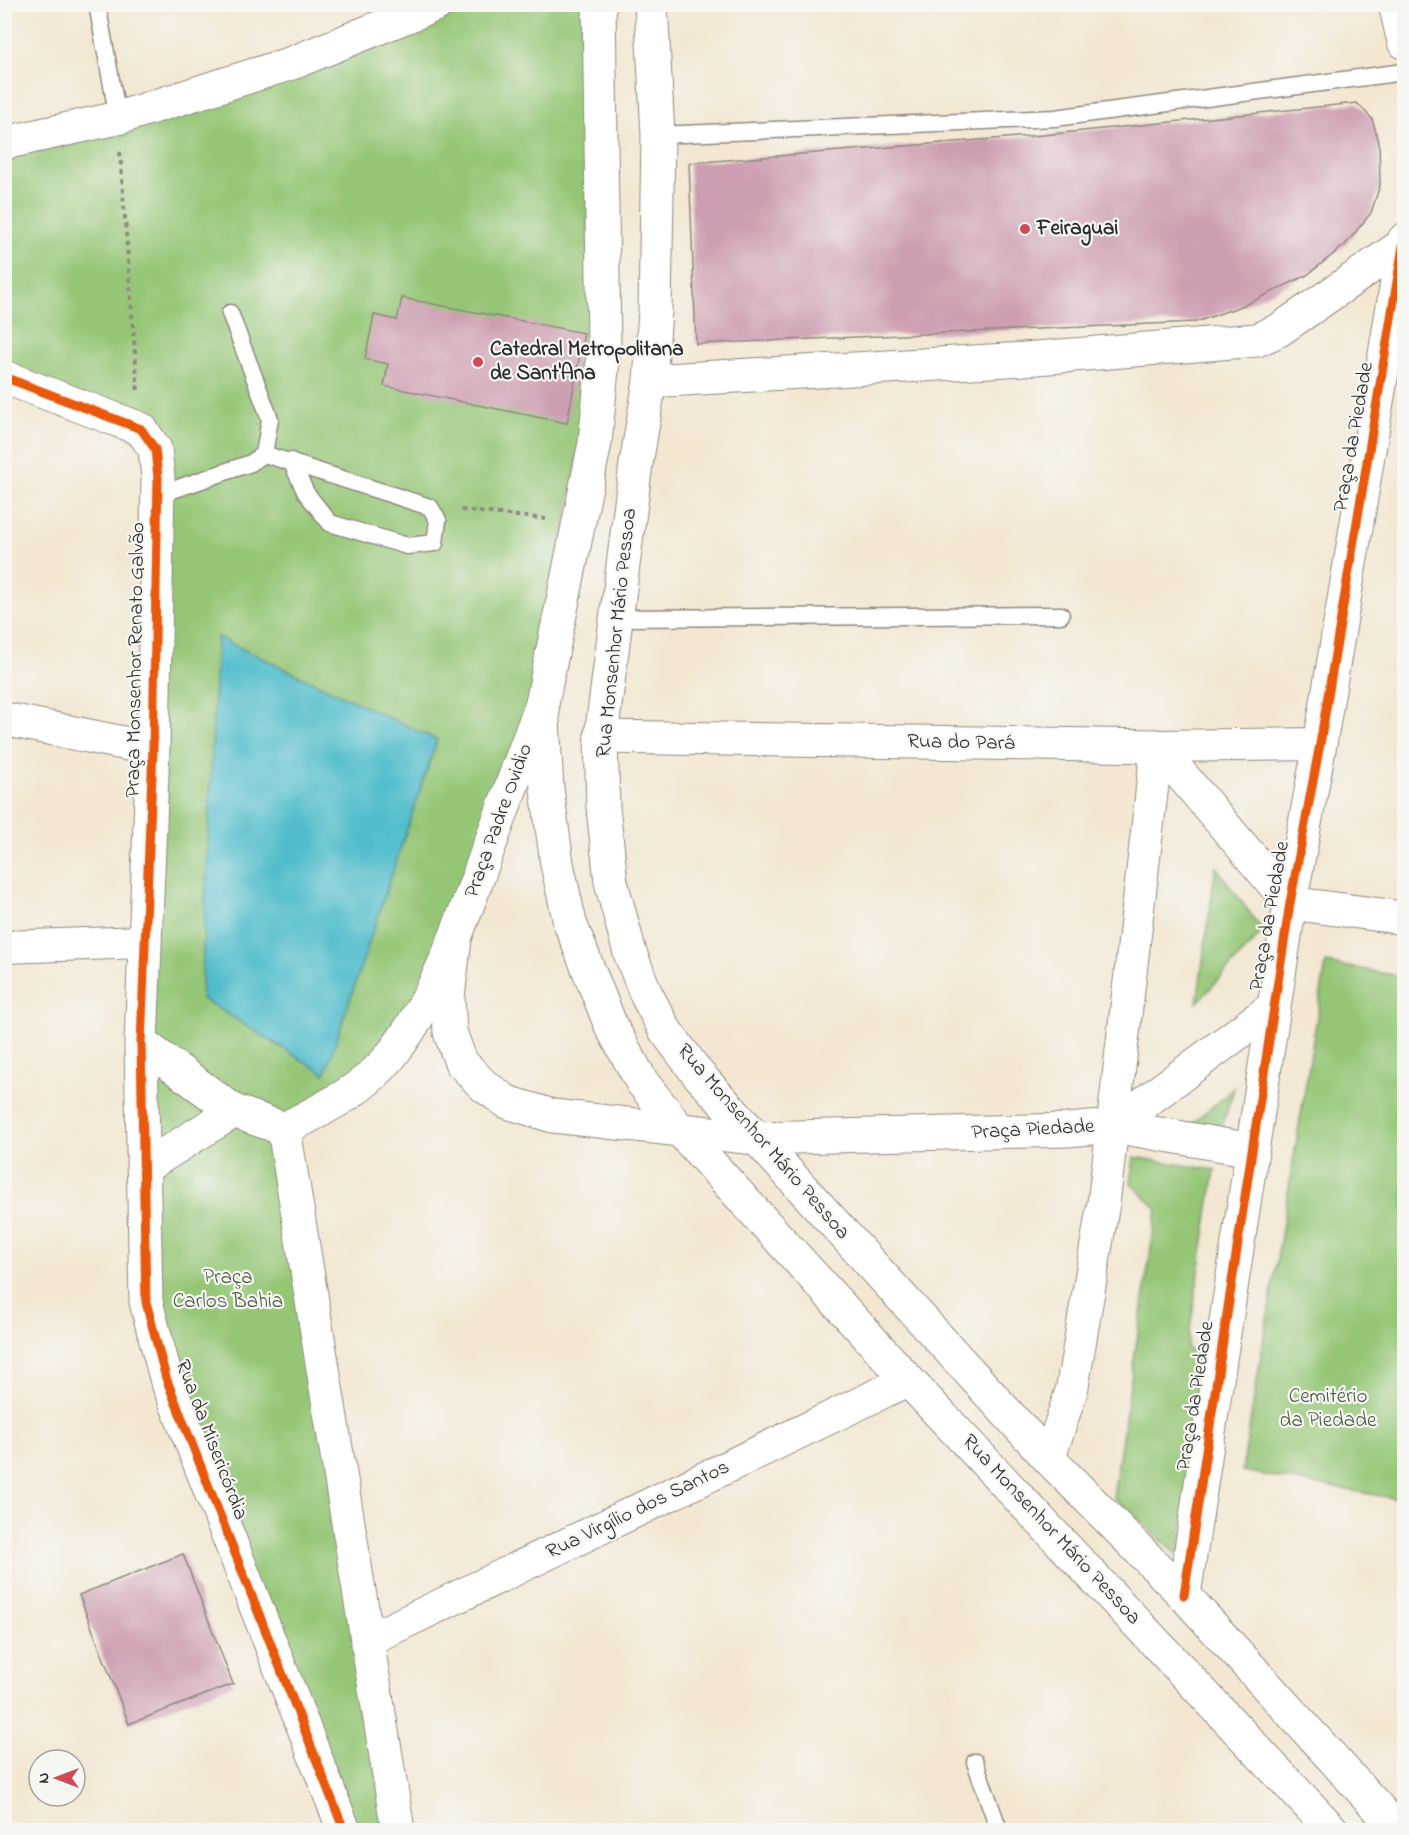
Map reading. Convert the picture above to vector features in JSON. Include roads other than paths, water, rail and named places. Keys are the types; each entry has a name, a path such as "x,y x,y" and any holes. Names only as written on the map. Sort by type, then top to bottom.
{"main road":[{"path":"4,143 118,118 292,63 436,4"},
{"name":"Rua Monsenhor Mário Pessoa","path":"599,4 604,348 600,400 595,443 542,703 547,789 554,843 570,924 611,1026 642,1082 678,1128 908,1380 1332,1830"},
{"name":"Rua Monsenhor Mário Pessoa","path":"651,4 658,135 655,311 650,381 636,464 601,737 603,807 611,882 630,952 646,994 665,1030 698,1074 755,1138 1049,1459 1184,1595 1398,1830"},
{"path":"1395,4 1404,42"},
{"path":"650,381 1024,359 1257,340 1279,330 1404,243"},
{"name":"Praça da Piedade","path":"1184,1595 1272,1008 1320,744 1404,243"},
{"name":"Praça Monsenhor Renato Galvão","path":"4,376 141,429 155,449 158,495 153,749 143,942 141,1042"},
{"name":"Praça Padre Ovidio","path":"455,939 542,703"},
{"path":"4,719 153,749"},
{"name":"Rua do Pará","path":"601,737 1157,746"},
{"path":"1157,746 1290,903 1404,918"},
{"path":"455,939 448,997 450,1032 461,1062 483,1085 507,1102 553,1116 755,1138"},
{"path":"141,1042 234,1111 284,1129 336,1102 388,1059 417,1016 455,939"},
{"name":"Praça Piedade","path":"755,1138 1057,1131 1113,1126 1272,1008"},
{"name":"Rua da Misericórdia","path":"141,1042 146,1302 166,1378 344,1830"},
{"path":"143,1168 234,1111"},
{"path":"1113,1126 1252,1150"},
{"path":"284,1129 398,1830"}],"street":[{"name":"Rua do Pará","path":"1157,746 1320,744"},
{"path":"1049,1459 1072,1389 1113,1126 1157,746"},
{"path":"4,947 143,942"},
{"name":"Rua Virgílio dos Santos","path":"368,1640 908,1380"}],"lane":[{"path":"98,4 118,118"},
{"path":"658,135 1055,118 1404,72"},
{"path":"158,495 251,463 264,453 270,419 230,313"},
{"path":"264,453 291,461 430,507 438,520 435,543 406,546 330,523 306,493 291,461"},
{"path":"617,618 1061,615"},
{"path":"975,1762 999,1830"}],"water":[{"path":"217,637 437,740 325,1074 201,998"}],"place":[{"name":"Feiraguai","path":"1025,229"},
{"name":"Catedral Metropolitana de Sant'Ana","path":"478,362"}],"park label":[{"name":"Praça Carlos Bahia","path":"228,1290"},
{"name":"Cemitério da Piedade","path":"1328,1409"}]}
